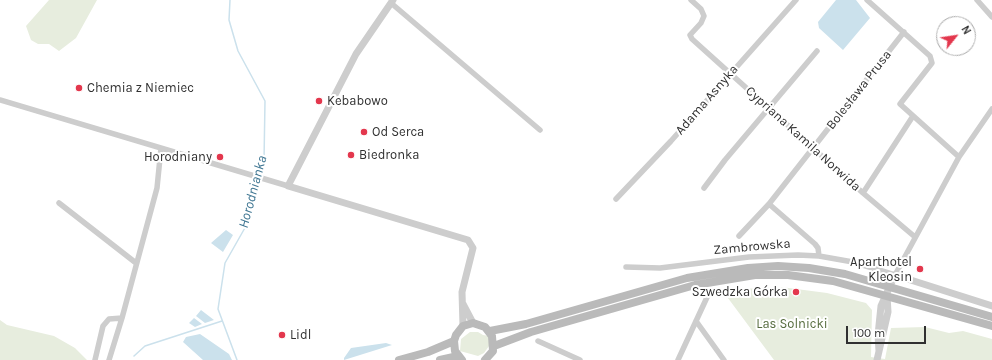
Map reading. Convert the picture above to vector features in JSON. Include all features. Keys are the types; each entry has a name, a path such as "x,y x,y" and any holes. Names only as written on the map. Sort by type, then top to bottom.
{"main road":[{"name":"Zambrowska","path":"713,277 748,268 794,266 838,273 992,317"},
{"path":"490,331 526,324 660,285 713,277 755,275 803,276 833,281 992,326"},
{"path":"494,346 531,332 713,277"},
{"path":"460,358 455,352 454,341 459,330 463,326 473,324 485,327 490,331 492,336 494,346 491,355 485,360"},
{"path":"399,360 454,341"},
{"path":"440,360 460,358"}],"street":[{"name":"Cypriana Kamila Norwida","path":"691,0 701,10 704,16 701,23 690,35 692,39 863,193 916,237"},
{"name":"Adama Asnyka","path":"616,199 671,141 796,0"},
{"path":"867,0 930,56 932,63 900,104 959,157"},
{"path":"977,0 992,17"},
{"path":"288,186 351,64 392,1 540,130"},
{"name":"Bolesława Prusa","path":"739,236 769,204 904,32"},
{"path":"704,188 768,108 817,51"},
{"path":"0,100 468,240 473,248 462,292 463,326"},
{"path":"877,360 879,351 880,306 887,296 895,275 959,157 991,112"},
{"path":"863,193 913,116"},
{"path":"110,360 157,188 162,148"},
{"path":"59,203 136,263"},
{"path":"769,204 815,244 818,248 819,256"},
{"name":"Zambrowska","path":"626,267 660,268 771,255 819,256 860,264 992,306"},
{"path":"678,360 709,294"},
{"path":"462,302 473,324"},
{"path":"95,360 103,326 109,319 122,318"},
{"path":"696,321 724,360"},
{"path":"538,341 580,360"}],"green space":[{"path":"49,0 97,0 76,38 59,51 49,44 38,44 31,40 26,26"},
{"name":"Las Solnicki","path":"781,287 827,293 866,303 872,310 871,357 885,359 891,328 925,327 949,333 963,331 992,339 992,360 774,360 722,290"},
{"path":"0,320 7,325 54,336 75,348 87,360 0,360"},
{"path":"470,332 478,332 489,336 489,346 484,353 478,356 460,351 461,339"}],"water":[{"path":"836,0 856,0 870,18 843,50 819,28 818,22"},
{"path":"226,230 233,235 223,252 211,243"},
{"path":"201,310 214,320 205,323 196,316"},
{"path":"194,318 202,324 195,327 189,323"},
{"path":"200,334 229,354 232,360 203,360 183,342 186,337"},
{"path":"386,343 392,345 344,360 351,348"}],"waterway":[{"name":"Horodnianka","path":"230,0 229,20 238,51 265,101 264,161 260,176"},
{"name":"Horodnianka","path":"237,360 218,309 225,263 246,226 260,179"},
{"path":"134,356 145,346 222,321"}],"place":[{"name":"Chemia z Niemiec","path":"79,88"},
{"name":"Kebabowo","path":"319,101"},
{"name":"Od Serca","path":"364,132"},
{"name":"Biedronka","path":"351,155"},
{"name":"Horodniany","path":"220,157"},
{"name":"Aparthotel Kleosin","path":"920,269"},
{"name":"Szwedzka Górka","path":"796,292"},
{"name":"Lidl","path":"282,335"}]}
